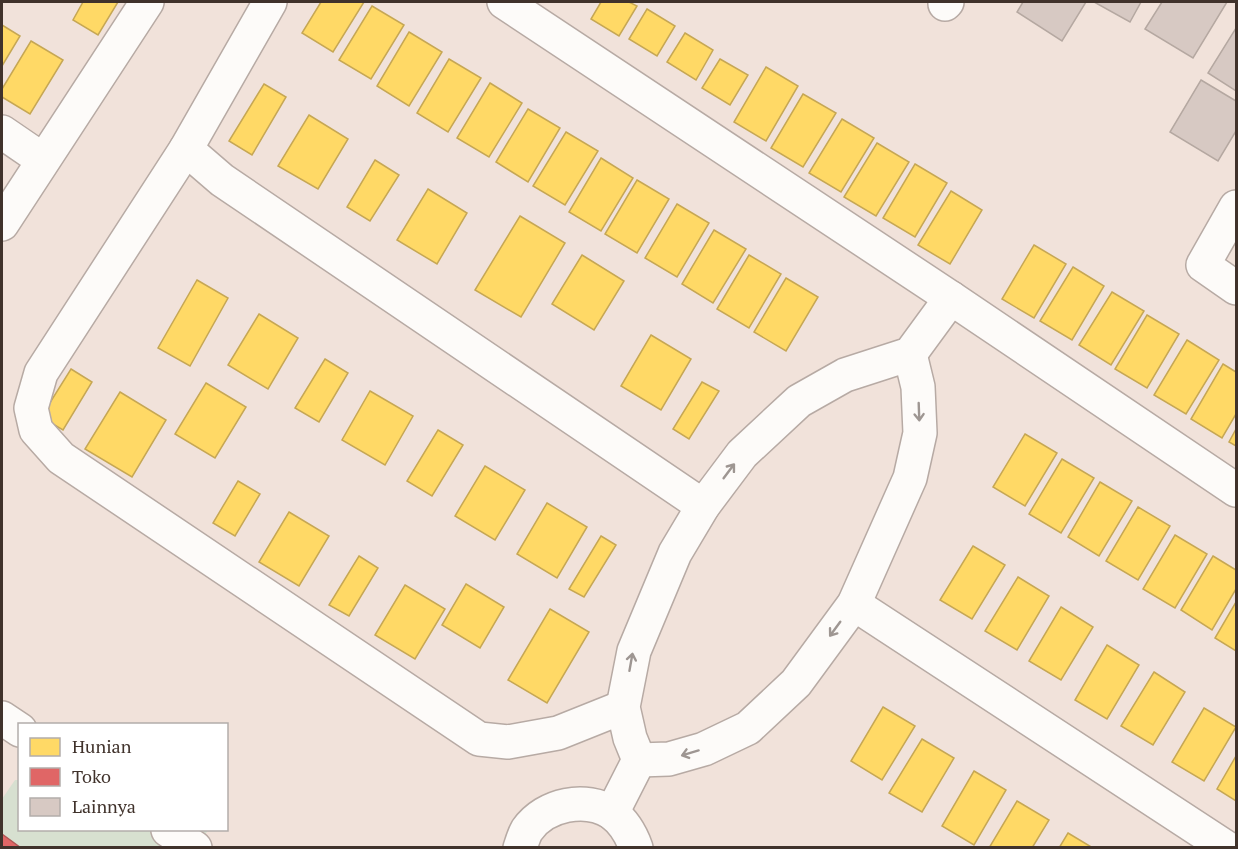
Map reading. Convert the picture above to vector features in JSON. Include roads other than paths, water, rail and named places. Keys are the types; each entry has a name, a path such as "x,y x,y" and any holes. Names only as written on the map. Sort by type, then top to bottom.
{"street":[{"path":"2,224 147,2"},
{"path":"270,2 186,149 41,373 31,408 36,430 61,458 479,739 508,741 558,733 623,707"},
{"path":"504,2 1236,490"},
{"path":"2,132 43,160"},
{"path":"186,149 222,180 703,506"},
{"path":"1236,207 1203,265 1236,288"},
{"path":"612,813 639,760 630,738 623,707 634,651 675,553 703,506 742,454 799,401 845,375 910,354 951,298"},
{"path":"639,760 669,759 704,749 748,728 796,683 854,604 913,467 920,433 918,387 910,354"},
{"path":"854,604 1227,848"},
{"path":"2,718 18,729"},
{"path":"520,848 527,830 544,814 566,805 590,804 612,813 629,830 636,848"},
{"path":"170,831 195,848"}]}
